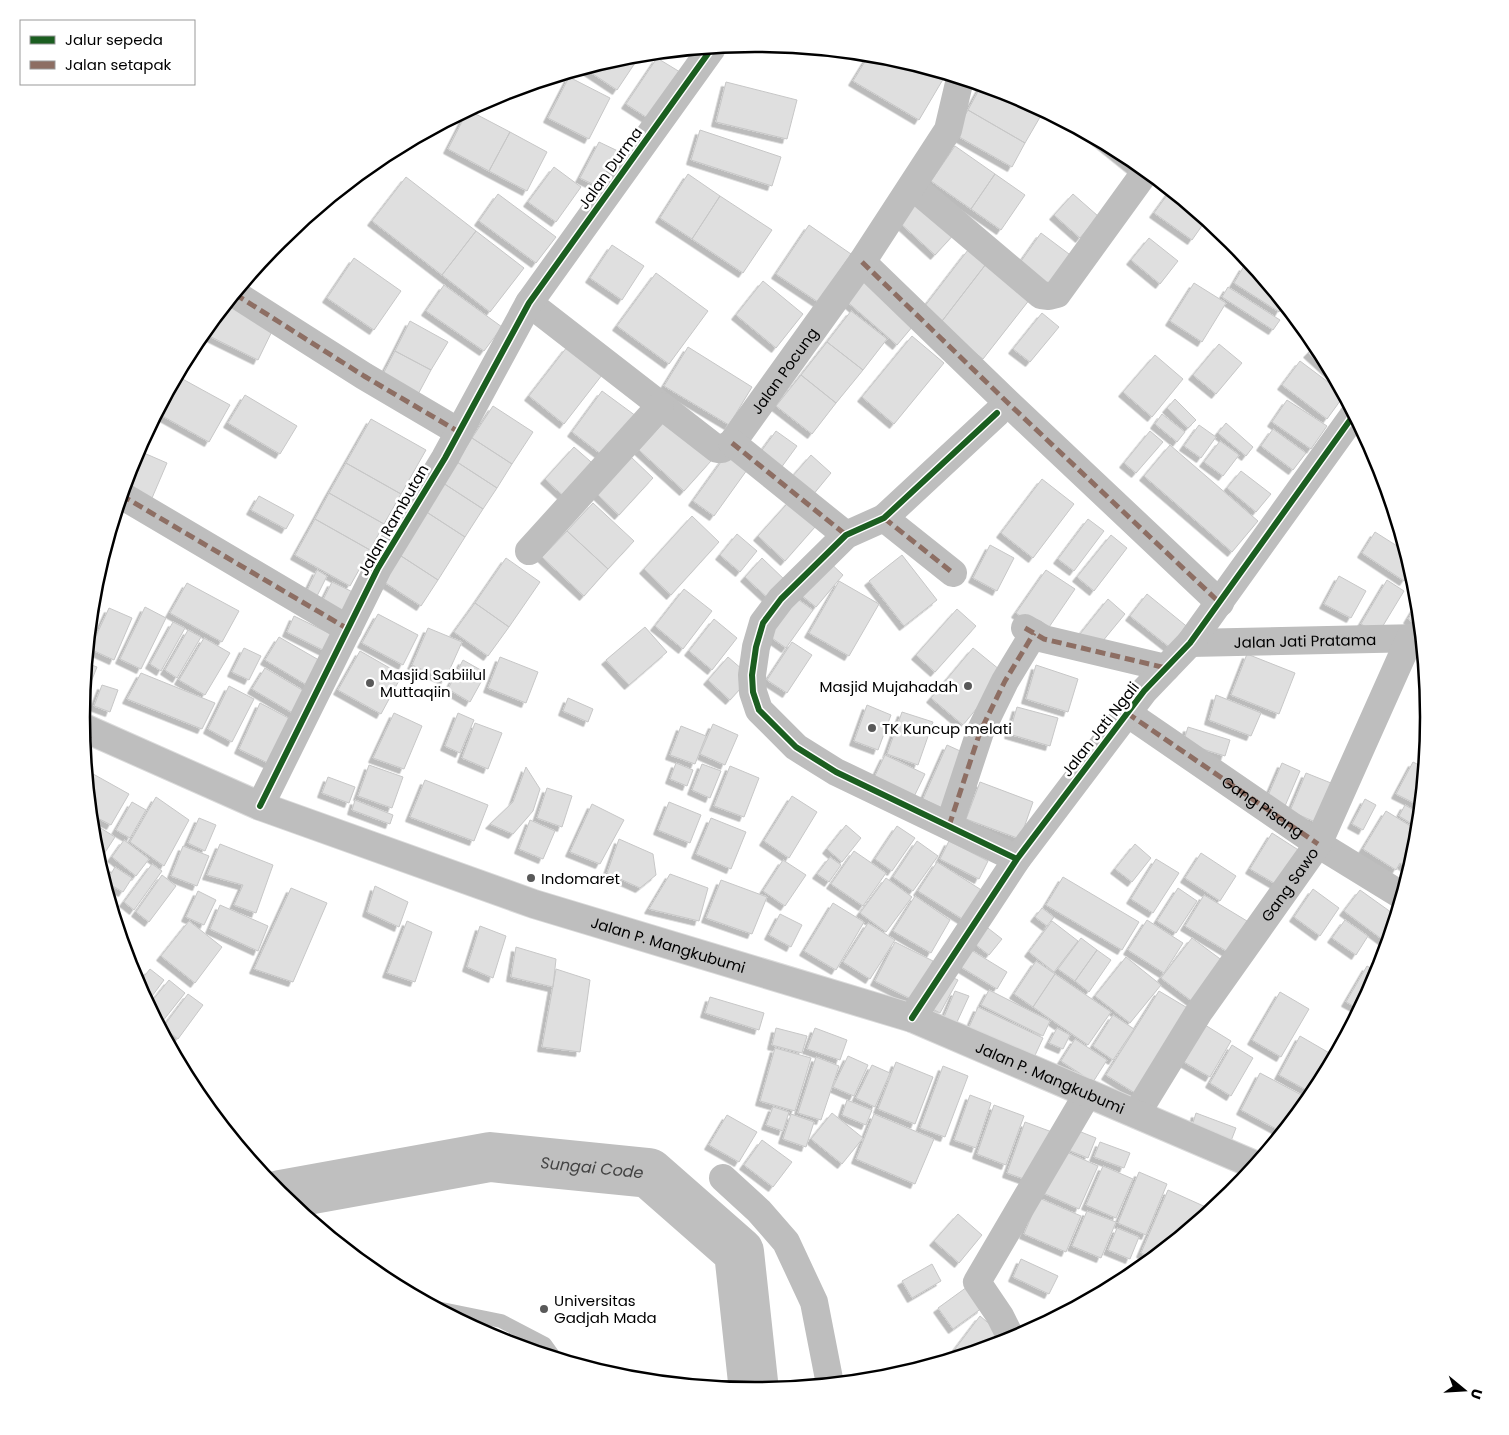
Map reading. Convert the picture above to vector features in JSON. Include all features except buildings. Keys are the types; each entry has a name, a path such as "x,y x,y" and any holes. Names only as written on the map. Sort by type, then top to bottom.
{"street":[{"name":"Jalan Durma","path":"529,303 707,54"},
{"name":"Jalan Pocung","path":"732,443 862,262 948,130 959,85"},
{"path":"912,186 1041,295 1049,296 1057,294 1141,177"},
{"path":"862,262 1008,403 1220,602"},
{"path":"240,297 364,376 459,432"},
{"path":"529,303 660,406 717,448 722,449 732,443 846,535"},
{"name":"Jalan Rambutan","path":"260,806 378,568 459,432 529,303"},
{"path":"529,551 660,406"},
{"path":"997,414 884,518 846,535 781,599 763,623 756,647 752,675 752,692 759,710 796,747 836,772 1017,859"},
{"name":"Jalan Jati Ngali","path":"912,1018 1017,859 1144,691 1190,643 1350,421"},
{"path":"127,498 348,629"},
{"path":"884,518 953,573"},
{"path":"949,826 980,732 1029,630 1044,639 1065,645 1166,668"},
{"name":"Jalan Jati Pratama","path":"1190,643 1415,638"},
{"name":"Gang Sawo","path":"1137,1113 1199,1012 1318,844 1415,639"},
{"name":"Gang Pisang","path":"1127,713 1318,844 1396,892"},
{"name":"Jalan P. Mangkubumi","path":"90,736 260,806 534,904 912,1018 1248,1162"},
{"path":"1008,1332 1000,1316 977,1282 1088,1093"},
{"path":"723,1178 759,1211 786,1242 814,1302 829,1378"}],"lane":[{"path":"456,1312 501,1321 545,1344 549,1350"}],"waterway":[{"name":"Sungai Code","path":"290,1193 490,1157 649,1173 739,1252 753,1382"}],"marked path":[{"path":"862,262 1220,603"},
{"path":"240,297 364,376 459,432"},
{"path":"732,443 846,535"},
{"path":"127,499 348,629"},
{"path":"884,518 953,573"},
{"path":"1025,628 1044,639 1166,668"},
{"path":"949,826 980,732 1005,681 1034,633"},
{"path":"1127,713 1318,844"},
{"path":"90,736 93,732"}],"cycle path":[{"path":"260,806 378,568 445,458 529,303 707,54"},
{"path":"997,413 884,518 846,535 781,599 763,623 756,647 752,675 753,692 759,710 796,747 836,772 1017,859"},
{"path":"912,1018 1017,859 1144,691 1190,643 1350,421"}],"place":[{"name":"Masjid Sabiilul Muttaqiin","path":"370,683"},
{"name":"Masjid Mujahadah","path":"968,686"},
{"name":"TK Kuncup melati","path":"872,728"},
{"name":"Indomaret","path":"531,878"},
{"name":"Universitas Gadjah Mada","path":"544,1309"}]}
